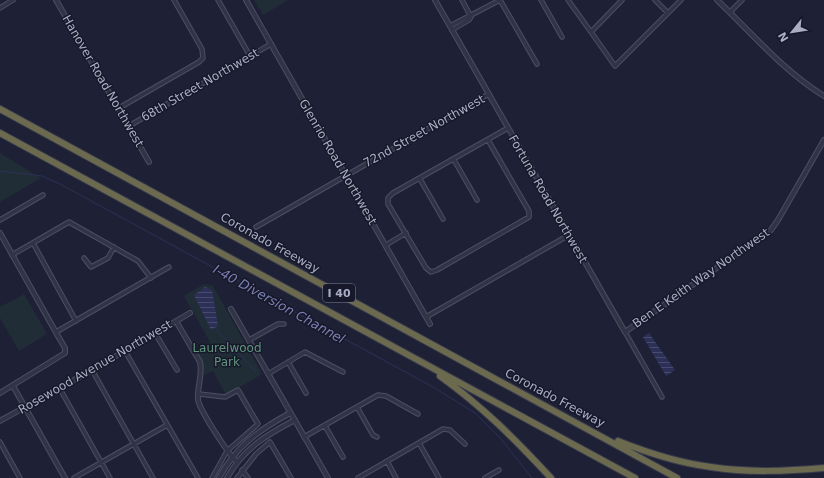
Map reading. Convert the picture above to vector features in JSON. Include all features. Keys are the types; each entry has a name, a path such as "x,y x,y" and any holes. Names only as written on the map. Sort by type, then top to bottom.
{"highway":[{"name":"Coronado Freeway","path":"0,109 677,478"},
{"name":"I 40","path":"0,133 635,478"},
{"path":"419,361 470,397 498,421 551,478"},
{"path":"600,435 656,455 712,468 751,470 824,468"}],"street":[{"path":"0,8 13,0"},
{"name":"Hanover Road Northwest","path":"56,0 149,162"},
{"path":"119,108 199,62 203,58 202,49 174,0"},
{"path":"218,0 250,56"},
{"name":"Glenrio Road Northwest","path":"246,0 430,324"},
{"name":"Fortuna Road Northwest","path":"435,0 662,397"},
{"path":"462,0 471,17"},
{"path":"451,28 467,16 471,17 500,0 537,64"},
{"path":"541,0 562,37"},
{"path":"568,0 615,66 681,0"},
{"path":"591,32 622,0"},
{"path":"655,0 668,13"},
{"path":"717,0 775,58 807,85 824,96"},
{"path":"730,12 742,0"},
{"name":"68th Street Northwest","path":"129,126 271,44"},
{"name":"72nd Street Northwest","path":"256,227 489,94"},
{"path":"488,140 529,211 529,217 431,272 426,268 388,204 388,198 392,194 508,128"},
{"name":"Ben E Keith Way Northwest","path":"625,332 771,230 824,140"},
{"path":"454,160 477,200"},
{"path":"420,179 443,219"},
{"path":"0,220 43,195"},
{"path":"12,255 69,222 138,261 151,278"},
{"path":"0,233 65,348 65,354 0,393"},
{"path":"386,245 406,233"},
{"path":"426,317 569,235"},
{"path":"33,244 76,321"},
{"path":"84,258 91,267 108,258 114,247"},
{"path":"56,332 169,267"},
{"path":"231,309 328,478"},
{"name":"Rosewood Avenue Northwest","path":"0,421 60,389 190,313"},
{"path":"176,321 200,362 202,369 198,400 227,451 237,462"},
{"path":"249,340 278,324 284,324"},
{"path":"155,333 177,370"},
{"path":"125,351 198,478"},
{"path":"268,374 305,352 343,372"},
{"path":"288,362 306,393"},
{"path":"92,370 153,478"},
{"path":"13,386 65,478"},
{"path":"60,389 110,478"},
{"path":"199,394 225,397 238,390 258,424 227,451 212,478"},
{"path":"304,437 357,407 382,395 418,414"},
{"path":"357,407 373,435 377,437"},
{"path":"219,478 232,458 255,434 290,413"},
{"path":"227,478 237,462 253,445 294,420"},
{"path":"74,478 167,425"},
{"path":"325,426 343,457"},
{"path":"358,478 446,428 465,444"},
{"path":"0,442 20,478"},
{"path":"237,478 256,454 270,442 291,478"},
{"path":"419,443 438,478"},
{"path":"387,461 396,478"},
{"path":"242,470 248,478"},
{"path":"485,478 499,470"}],"green space":[{"path":"254,0 288,0 263,15"},
{"path":"0,153 41,178 0,202"},
{"name":"Laurelwood Park","path":"204,284 213,286 262,374 226,395 213,371 204,375 203,363 196,350 210,342 184,296"},
{"path":"24,294 47,334 19,351 0,318 0,307"}],"water":[{"path":"205,287 212,290 218,326 211,330 194,295"},
{"path":"649,333 675,370 666,376 643,337"}],"waterway":[{"name":"I-40 Diversion Channel","path":"0,171 42,176 60,184 433,387 475,413 501,439 532,478"},
{"path":"215,328 256,372"}]}
